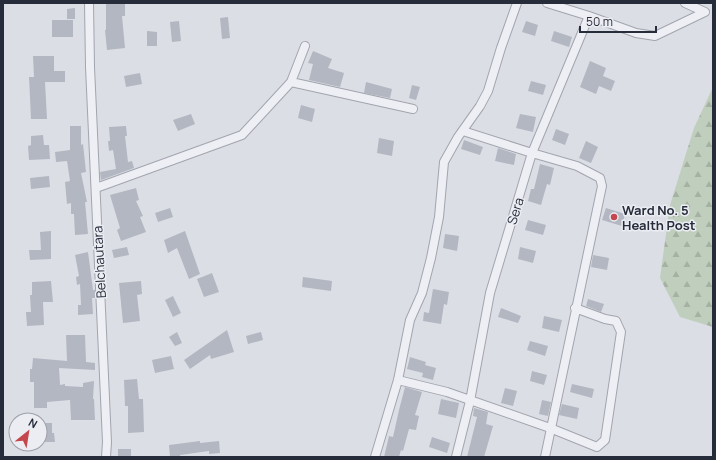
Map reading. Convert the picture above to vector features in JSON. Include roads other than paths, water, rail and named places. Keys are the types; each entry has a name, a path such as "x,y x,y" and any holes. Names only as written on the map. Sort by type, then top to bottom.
{"street":[{"name":"Belchautara","path":"89,3 90,67 107,442 106,457"},
{"path":"375,457 398,380 410,320 422,293 431,258 439,218 444,162 488,91 517,3"},
{"path":"548,3 636,33 655,36 705,12 685,3"},
{"name":"Sera","path":"456,457 470,401 490,293 532,153 589,16"},
{"path":"96,188 242,135 291,82 305,46"},
{"path":"291,82 413,108"},
{"path":"463,131 577,166 600,178 602,186 575,308 545,457"},
{"path":"398,380 447,392 597,446 605,440 621,332 616,321 605,319 575,308"}],"place":[{"name":"Ward No. 5 Health Post","path":"614,217"}]}
